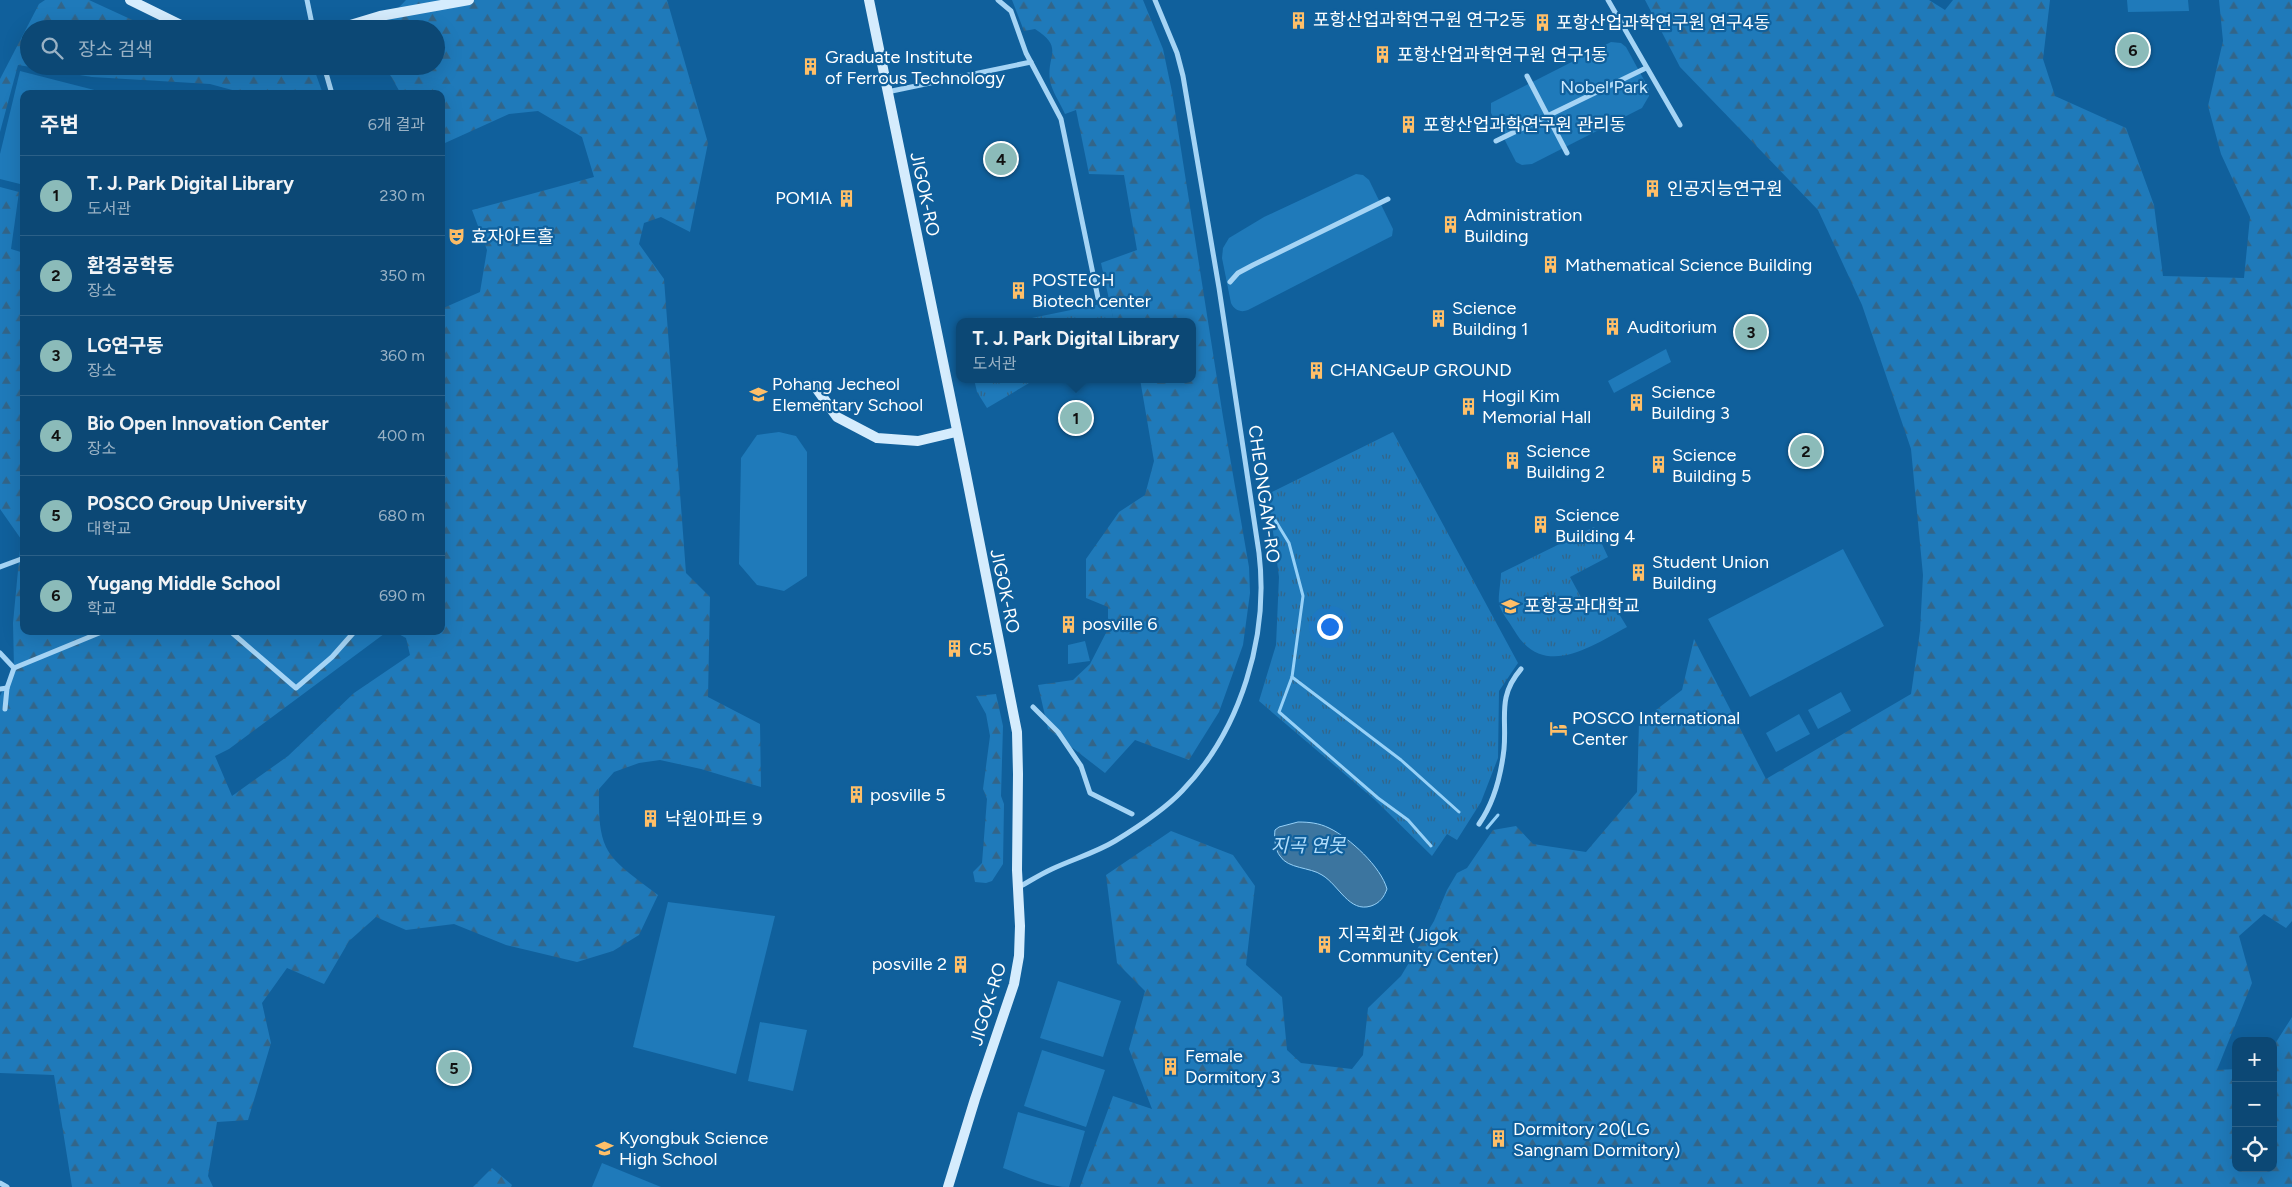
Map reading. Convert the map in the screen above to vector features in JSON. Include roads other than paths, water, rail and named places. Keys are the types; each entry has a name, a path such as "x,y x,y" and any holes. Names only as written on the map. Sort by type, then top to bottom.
{"street":[{"path":"130,0 171,20"},
{"path":"307,0 311,20"},
{"path":"367,20 469,0"},
{"name":"JIGOK-RO","path":"869,0 1015,718 1018,774 1017,870 1020,944 1014,984 975,1099 948,1187"},
{"path":"998,0 1011,11 1031,62 1057,108 1063,124 1098,298"},
{"name":"CHEONGAM-RO","path":"1019,887 1051,870 1093,853 1114,842 1158,812 1181,792 1210,756 1233,714 1249,672 1259,626 1262,602 1259,553 1206,211 1183,76 1177,53 1155,0"},
{"path":"1608,0 1680,125"},
{"path":"887,92 1031,62"},
{"path":"1496,141 1646,68"},
{"path":"327,75 331,90"},
{"path":"1527,76 1567,153"},
{"path":"1230,282 1238,273 1253,265 1388,199"},
{"path":"814,386 837,417 877,438 918,441 956,432"},
{"path":"0,567 20,560"},
{"path":"6,709 7,688 14,668 94,635"},
{"path":"235,635 296,688 332,657 351,635"},
{"path":"0,653 14,668"},
{"path":"1479,824 1488,812 1502,764 1508,688 1521,669"},
{"path":"0,689 7,688"},
{"path":"1033,707 1058,732 1082,766 1090,793 1132,814"},
{"path":"0,1183 7,1187"}],"water":[{"name":"지곡 연못","path":"1298,822 1325,826 1355,846 1372,863 1384,880 1387,889 1385,895 1371,906 1356,906 1322,875 1312,870 1294,866 1284,860 1276,847 1275,830 1279,827"}],"waterway":[{"path":"1275,520 1289,543 1303,596 1292,677 1279,712 1378,798 1408,820 1431,846"},
{"path":"1292,677 1401,760 1459,812"},
{"path":"1487,828 1498,815"}],"place":[{"name":"포항산업과학연구원 연구2동","path":"1299,20"},
{"name":"포항산업과학연구원 연구4동","path":"1542,23"},
{"name":"Yugang Middle School","path":"2133,50"},
{"name":"포항산업과학연구원 연구1동","path":"1383,55"},
{"name":"Graduate Institute of Ferrous Technology","path":"811,67"},
{"name":"포항산업과학연구원 관리동","path":"1409,125"},
{"name":"Bio Open Innovation Center","path":"1001,159"},
{"name":"인공지능연구원","path":"1653,189"},
{"name":"POMIA","path":"846,198"},
{"name":"Administration Building","path":"1450,225"},
{"name":"효자아트홀","path":"457,237"},
{"name":"Mathematical Science Building","path":"1551,265"},
{"name":"POSTECH Biotech center","path":"1018,290"},
{"name":"Science Building 1","path":"1438,318"},
{"name":"Auditorium","path":"1613,327"},
{"name":"LG연구동","path":"1751,332"},
{"name":"CHANGeUP GROUND","path":"1316,370"},
{"name":"Pohang Jecheol Elementary School","path":"758,394"},
{"name":"Science Building 3","path":"1637,402"},
{"name":"Hogil Kim Memorial Hall","path":"1468,406"},
{"name":"T. J. Park Digital Library","path":"1076,418"},
{"name":"환경공학동","path":"1806,451"},
{"name":"Science Building 2","path":"1512,461"},
{"name":"Science Building 5","path":"1658,465"},
{"name":"Science Building 4","path":"1541,525"},
{"name":"Student Union Building","path":"1638,572"},
{"name":"포항공과대학교","path":"1510,606"},
{"name":"posville 6","path":"1068,624"},
{"name":"C5","path":"955,649"},
{"name":"POSCO International Center","path":"1558,728"},
{"name":"posville 5","path":"856,795"},
{"name":"낙원아파트 9","path":"651,819"},
{"name":"지곡회관 (Jigok Community Center)","path":"1324,945"},
{"name":"posville 2","path":"961,964"},
{"name":"Female Dormitory 3","path":"1171,1066"},
{"name":"POSCO Group University","path":"454,1068"},
{"name":"Dormitory 20(LG Sangnam Dormitory)","path":"1499,1139"},
{"name":"Kyongbuk Science High School","path":"605,1148"}],"park label":[{"name":"Nobel Park","path":"1604,87"}]}
